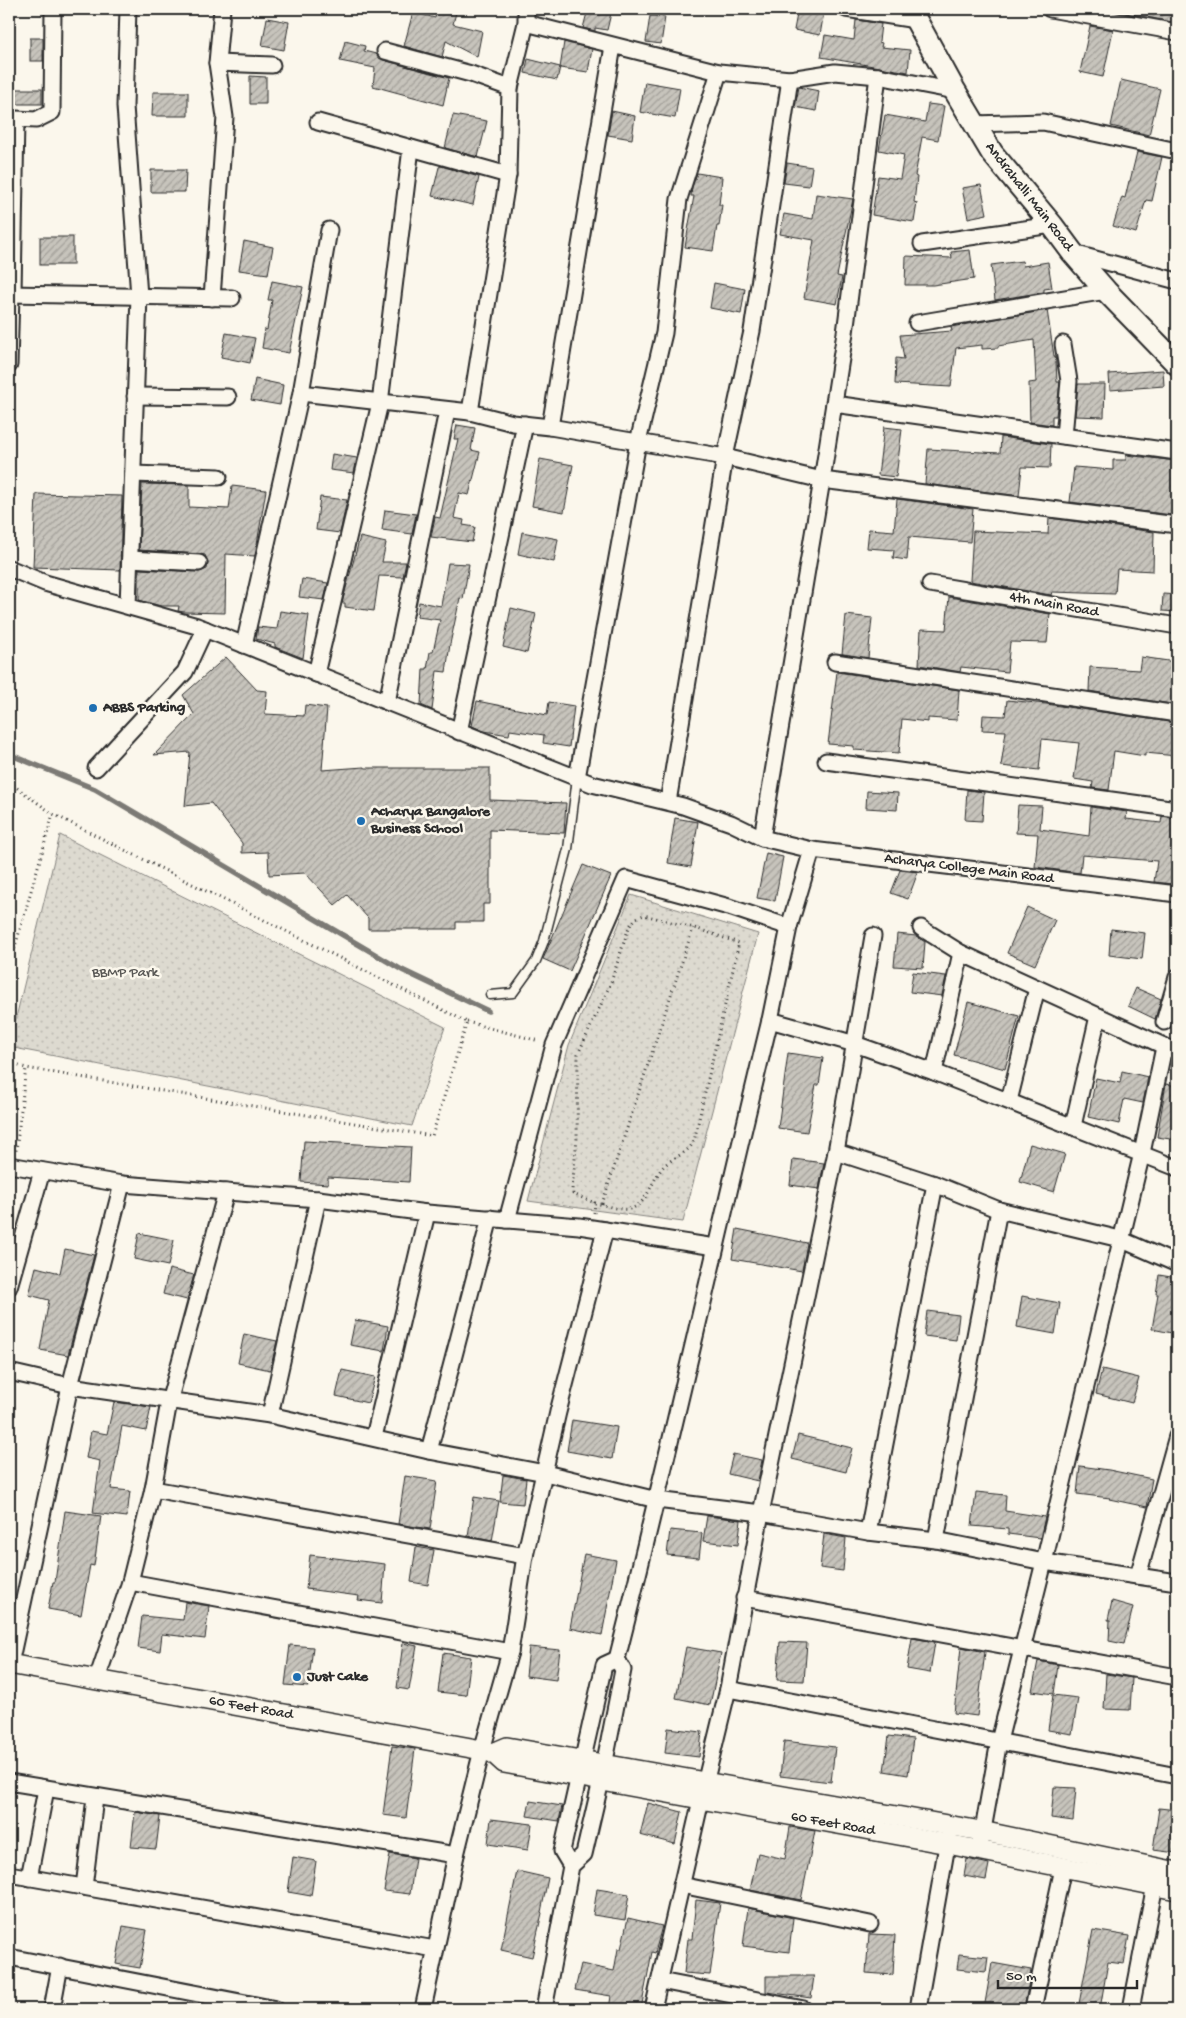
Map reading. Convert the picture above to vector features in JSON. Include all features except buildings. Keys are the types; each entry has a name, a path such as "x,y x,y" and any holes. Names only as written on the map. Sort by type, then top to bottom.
{"main road":[{"name":"Andrahalli Main Road","path":"913,14 955,91 992,153 1106,291 1177,364"}],"street":[{"path":"9,365 10,294 13,294 16,119 36,120 52,112 53,9"},
{"path":"128,9 125,106 139,296 128,606"},
{"path":"212,298 225,118 217,63 222,9"},
{"path":"846,9 913,14"},
{"path":"1050,9 1177,32"},
{"path":"470,412 508,175 510,88 526,16 613,46 719,72 790,79 835,72 878,76 955,91"},
{"path":"550,427 613,46"},
{"path":"385,51 471,74 510,88"},
{"path":"217,63 272,65"},
{"path":"577,778 638,442 664,333 679,199 719,72"},
{"path":"762,838 834,404 878,76"},
{"path":"668,802 725,457 752,331 790,79"},
{"path":"318,122 508,175"},
{"path":"974,124 1043,122 1177,151"},
{"path":"316,674 380,403 411,148"},
{"path":"922,244 1052,225"},
{"path":"244,645 302,393 329,230"},
{"path":"1072,252 1177,281"},
{"path":"917,324 1106,291"},
{"path":"10,294 232,298"},
{"path":"1062,344 1068,381 1064,436"},
{"path":"302,393 447,411 470,412 525,424 725,457 822,480 1177,525"},
{"path":"136,396 228,397"},
{"path":"834,404 1177,452"},
{"path":"387,702 447,411"},
{"path":"459,732 525,424"},
{"path":"133,474 219,477"},
{"path":"130,559 199,563"},
{"name":"Acharya College Main Road","path":"9,568 45,583 205,629 592,784 668,802 731,823 762,838 812,850 1177,894"},
{"name":"4th Main Road","path":"930,584 1177,626"},
{"path":"96,768 185,672 205,629"},
{"path":"835,662 1177,714"},
{"path":"826,761 1177,809"},
{"path":"544,2009 571,1866 584,1854 603,1773 624,1670 617,1659 657,1500 715,1247 770,1020 789,927 812,850"},
{"path":"507,1220 554,1045 626,879 729,907 789,927"},
{"path":"921,928 961,953 1171,1050 1120,1239 1044,1562 999,1741 980,1850"},
{"path":"653,2009 728,1689 761,1513 836,1152 873,936"},
{"path":"934,1072 961,953"},
{"path":"1164,1022 1177,977"},
{"path":"1009,1101 1037,988"},
{"path":"1073,1126 1098,1016"},
{"path":"770,1020 855,1044 934,1072 1142,1152 1177,1168"},
{"path":"836,1152 935,1184 1000,1210 1120,1239 1177,1264"},
{"path":"12,1166 122,1184 318,1199 427,1213 598,1229 715,1247"},
{"path":"9,1287 42,1170"},
{"path":"9,1664 70,1386 122,1184"},
{"path":"868,1532 935,1184"},
{"path":"97,1679 130,1582 153,1489 169,1402 226,1192"},
{"path":"270,1415 318,1199"},
{"path":"936,1540 1000,1210"},
{"path":"374,1437 427,1213"},
{"path":"429,1451 490,1218"},
{"path":"423,2009 456,1855 488,1751 510,1652 525,1556 598,1229"},
{"path":"9,1372 70,1386 169,1402 270,1415 374,1437 429,1451 545,1473 657,1500 761,1513 868,1532 936,1540 1044,1562 1177,1582"},
{"path":"1138,1576 1177,1436"},
{"path":"153,1489 525,1556"},
{"path":"130,1582 510,1652"},
{"path":"744,1598 1177,1677"},
{"path":"571,1866 562,1851 604,1665 617,1659"},
{"name":"60 Feet Road","path":"9,1664 488,1751 504,1763 581,1769 949,1835 980,1850 1062,1868 1155,1884 1177,1890"},
{"path":"728,1689 1177,1776"},
{"path":"9,1782 95,1798 456,1855"},
{"path":"29,1878 46,1789"},
{"path":"84,1887 95,1798"},
{"name":"60 Feet Road","path":"949,1835 982,1831 1177,1872"},
{"path":"918,2009 949,1835"},
{"path":"1033,2009 1062,1868"},
{"path":"9,1874 435,1949"},
{"path":"1131,2009 1155,1884"},
{"path":"681,1886 870,1924"},
{"path":"9,1957 60,1966 213,2003 276,2009"},
{"path":"52,2009 60,1966"},
{"path":"660,1981 804,2009"}],"lane":[{"path":"490,995 513,993 538,954 544,941 568,849 577,778"}],"path":[{"path":"9,782 53,814 467,1022 554,1045"},
{"path":"9,968 53,814"},
{"path":"644,915 693,928 739,944 694,1141 690,1149 671,1160 660,1170 652,1186 633,1208 626,1209 595,1203 573,1194 572,1190 577,1138 578,1054 610,985 629,927 636,918 644,915"},
{"path":"602,1204 693,928"},
{"path":"9,1062 26,1068 432,1136 467,1022"},
{"path":"12,1166 26,1068"},
{"path":"595,1203 598,1229"}],"green space":[{"name":"BBMP Park","path":"60,835 445,1027 412,1126 9,1047"},
{"path":"631,895 758,934 683,1222 528,1201 569,1045"}],"waterway":[{"path":"9,757 16,757 95,789 402,970 488,1011"}],"place":[{"name":"ABBS Parking","path":"93,708"},
{"name":"Acharya Bangalore Business School","path":"361,821"},
{"name":"Just Cake","path":"297,1677"}]}
